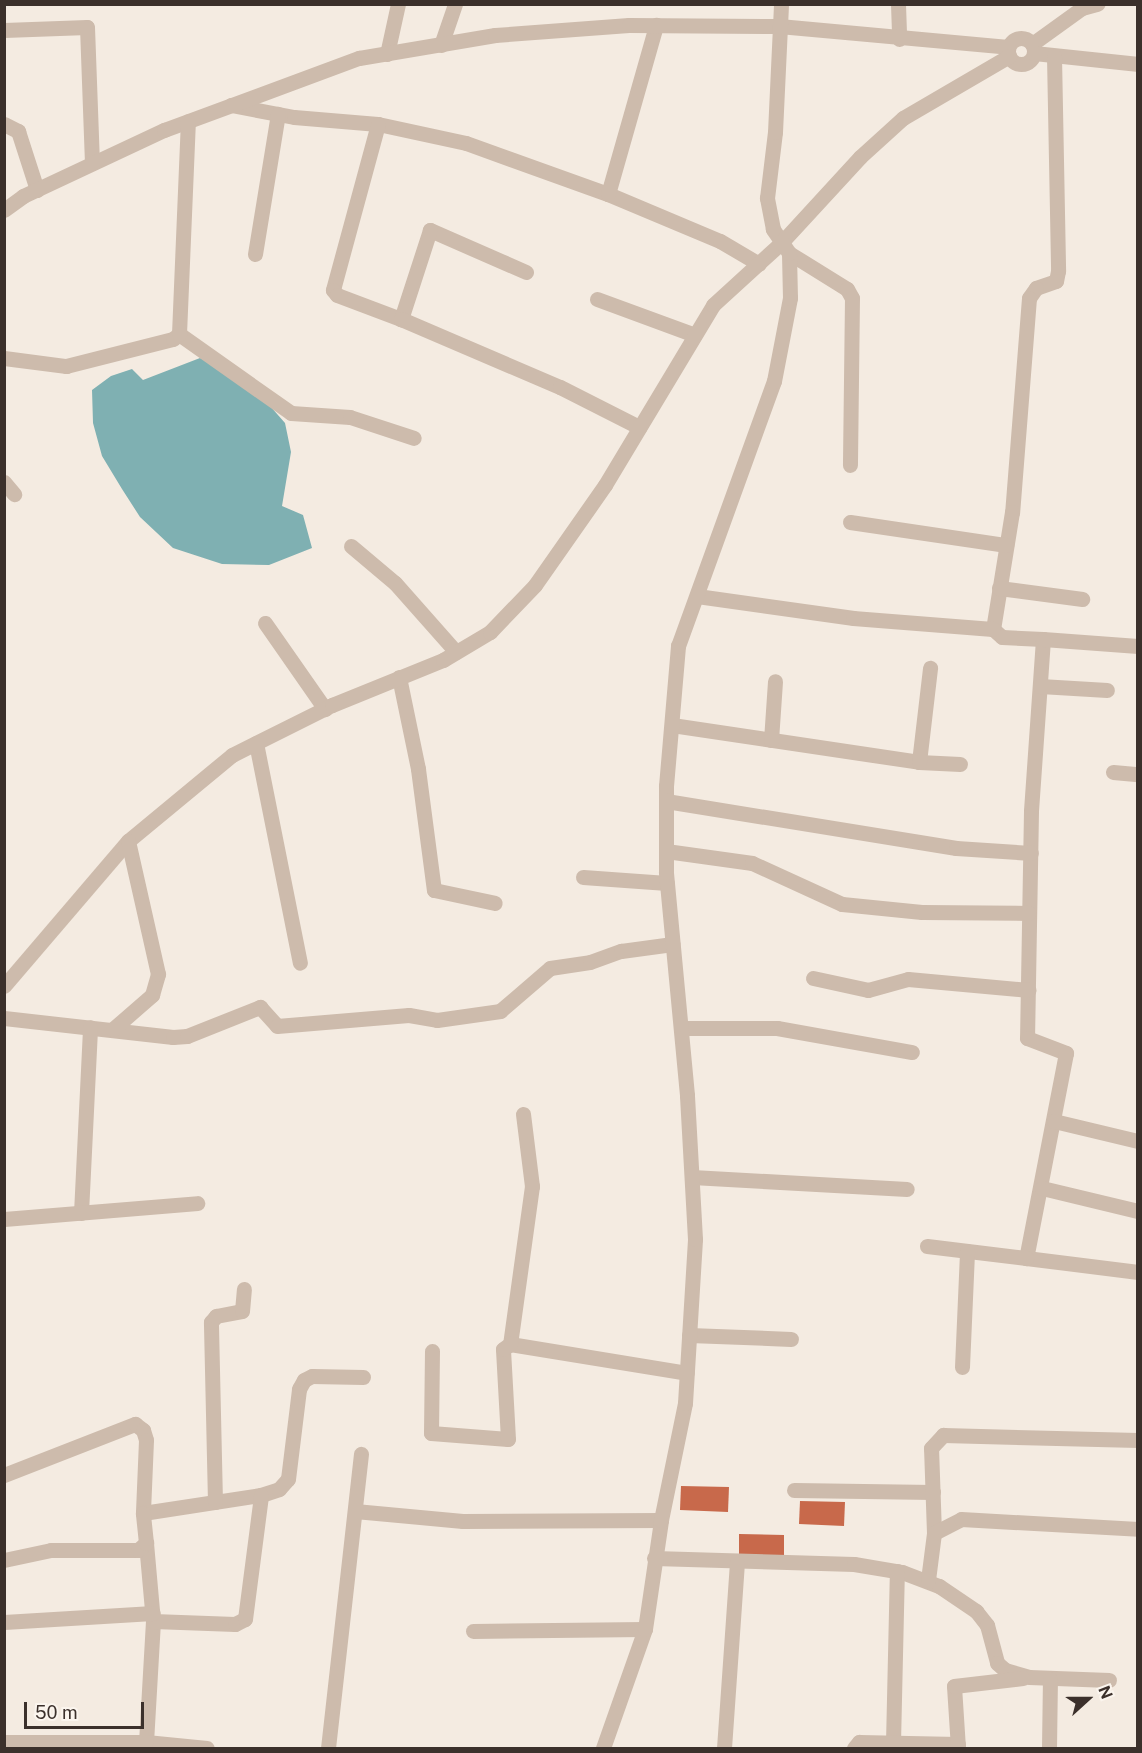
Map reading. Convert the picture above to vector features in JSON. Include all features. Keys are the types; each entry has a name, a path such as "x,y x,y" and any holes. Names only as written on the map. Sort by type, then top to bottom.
{"street":[{"path":"387,54 398,4"},
{"path":"441,45 455,4"},
{"path":"781,4 775,132 767,198 772,229 785,248 847,289 852,298 850,465"},
{"path":"898,4 899,39"},
{"path":"4,210 37,190 188,121 359,58 495,35 656,25 779,26 1009,52 1022,64 1033,48 1088,6"},
{"path":"608,194 656,25"},
{"path":"4,30 87,27 93,163"},
{"path":"4,986 128,841 232,755 324,709 456,652 490,632 535,585 605,485 712,305 759,264 785,248 860,157 903,118 1009,52 1021,38 1033,48 1054,56 1137,64"},
{"path":"993,629 1006,545 1029,298 1036,288 1056,281 1058,271 1054,56"},
{"path":"231,105 278,114 378,124 466,143 608,194 720,241 759,264"},
{"path":"255,254 278,114"},
{"path":"179,334 188,121"},
{"path":"4,124 18,131 37,190"},
{"path":"378,124 333,290 337,295 402,319 560,387 639,427"},
{"path":"402,319 430,230 526,272"},
{"path":"603,1749 645,1629 654,1558 686,1403 695,1239 666,851 666,801 678,645 774,381 790,298 785,248"},
{"path":"597,299 695,335"},
{"path":"4,358 66,366 179,334"},
{"path":"179,334 291,413 350,417 414,438"},
{"path":"850,522 1006,545"},
{"path":"351,546 395,584 456,652"},
{"path":"999,588 1082,599"},
{"path":"697,596 853,618 993,629 1002,637 1137,646"},
{"path":"265,623 324,709"},
{"path":"1026,1258 1042,1188 1066,1053 1027,1038 1031,853 1043,639"},
{"path":"919,762 930,668"},
{"path":"399,677 418,769 434,890 495,903"},
{"path":"771,740 775,681"},
{"path":"1040,686 1107,690"},
{"path":"672,725 919,762 960,764"},
{"path":"256,743 300,963"},
{"path":"1113,772 1137,774"},
{"path":"666,801 956,848 1031,853"},
{"path":"113,1029 152,995 158,974 128,841"},
{"path":"666,851 752,864 842,904 922,912 1029,913"},
{"path":"583,877 667,883"},
{"path":"4,1018 187,1036 260,1007 277,1026 409,1015 437,1020 493,1013 508,1006 534,979 550,968 590,962 621,951 672,944"},
{"path":"813,978 868,990 908,979 1028,990"},
{"path":"81,1213 90,1027"},
{"path":"681,1028 768,1027 912,1052"},
{"path":"510,1344 532,1186 523,1114"},
{"path":"1054,1121 1137,1141"},
{"path":"692,1177 907,1189"},
{"path":"1042,1188 1137,1211"},
{"path":"4,1220 197,1203"},
{"path":"927,1246 1137,1272"},
{"path":"962,1367 967,1251"},
{"path":"215,1502 211,1322 216,1316 242,1311 244,1289"},
{"path":"689,1335 791,1339"},
{"path":"432,1351 431,1432 508,1440 503,1349 510,1344 687,1373"},
{"path":"143,1513 279,1489 288,1479 299,1389 304,1380 312,1376 363,1377"},
{"path":"4,1474 135,1424 143,1430 146,1440 143,1513 153,1617 146,1742"},
{"path":"928,1580 934,1533 931,1448 943,1435 1137,1440"},
{"path":"328,1749 361,1454"},
{"path":"794,1490 933,1492"},
{"path":"4,1622 153,1617 235,1624 245,1619 261,1494"},
{"path":"355,1511 463,1521 661,1520"},
{"path":"934,1533 961,1519 1137,1529"},
{"path":"4,1560 51,1550 126,1552 146,1543"},
{"path":"654,1558 854,1564 897,1571 928,1580 982,1618 987,1625 997,1663 1029,1677"},
{"path":"724,1749 737,1561"},
{"path":"893,1743 897,1571"},
{"path":"473,1631 645,1629"},
{"path":"855,1749 859,1742 958,1746 954,1686 1029,1677 1109,1680"},
{"path":"1049,1749 1050,1679"},
{"path":"4,1742 146,1742 207,1749"}],"water":[{"path":"200,358 229,371 263,398 285,423 291,452 282,506 303,515 312,548 269,565 222,564 173,548 140,517 102,456 93,423 92,390 111,376 132,369 143,380"}],"building":[{"path":"681,1486 729,1487 728,1512 680,1510"},
{"path":"800,1501 845,1502 844,1526 799,1524"},
{"path":"739,1534 784,1535 784,1559 739,1557"}]}
